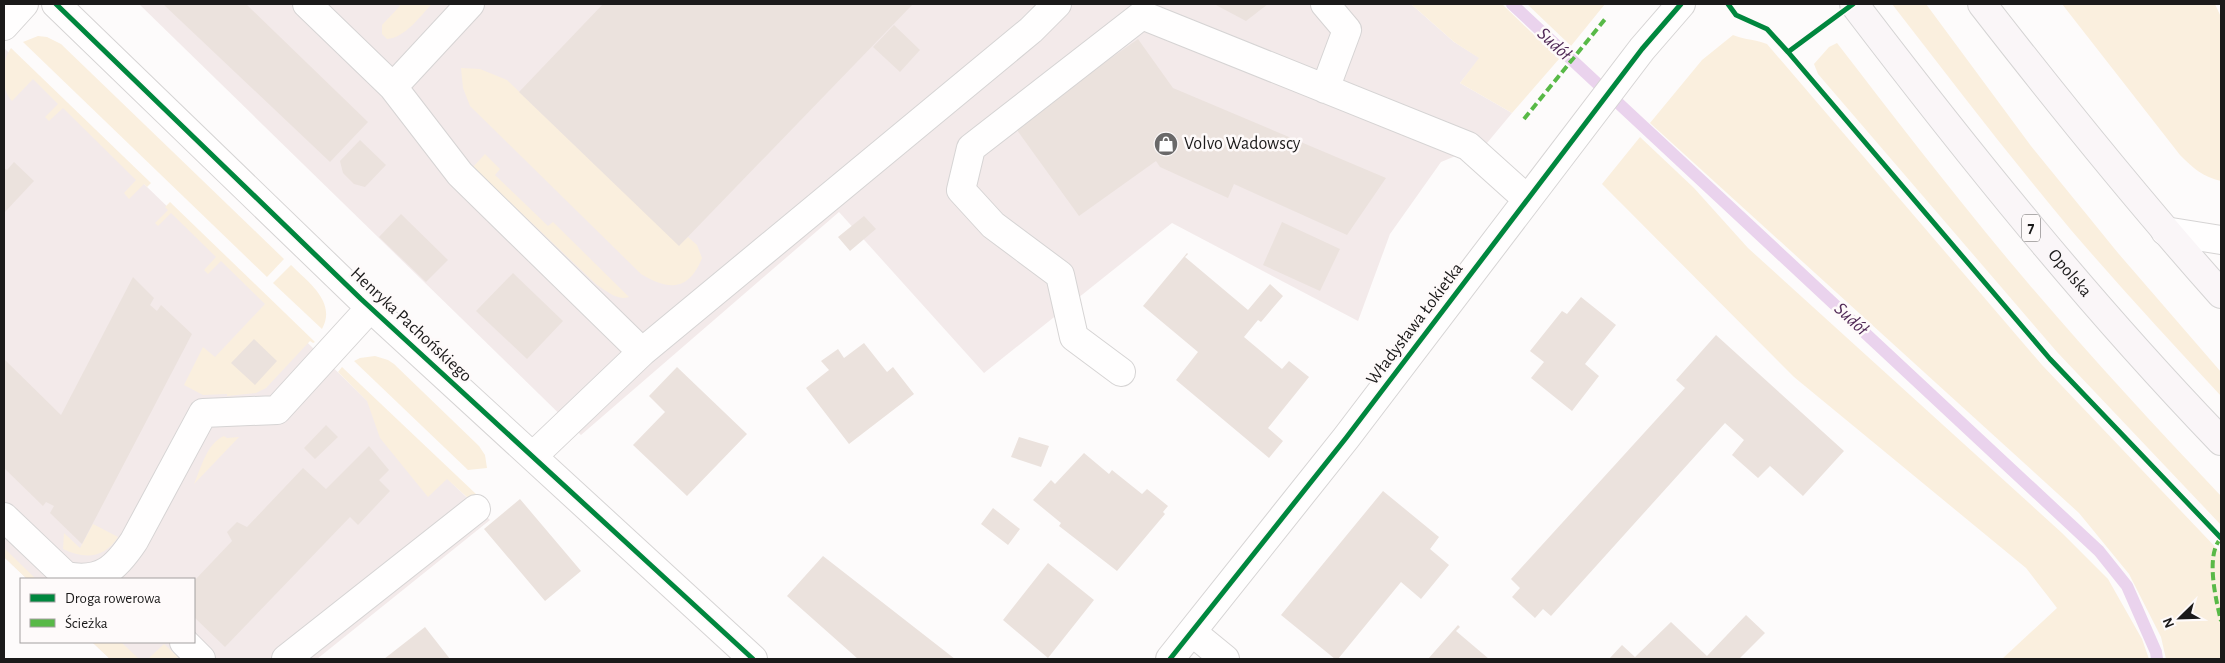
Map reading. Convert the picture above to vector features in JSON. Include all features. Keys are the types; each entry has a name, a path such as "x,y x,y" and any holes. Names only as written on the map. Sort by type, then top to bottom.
{"main road":[{"name":"Opolska","path":"1854,4 1994,184 2094,304 2221,441"},
{"path":"1982,4 2060,104 2165,231 2221,294"}],"street":[{"path":"4,26 24,4"},
{"name":"Henryka Pachońskiego","path":"56,4 370,307 753,659"},
{"path":"307,4 393,87 460,174 642,352"},
{"path":"393,87 470,4"},
{"path":"533,456 642,352 1031,30 1057,4"},
{"path":"1325,4 1347,30 1325,89"},
{"name":"Władysława Łokietka","path":"1170,659 1346,438 1642,49 1681,4"},
{"path":"1121,372 1074,337 1060,275 993,225 961,190 971,148 1142,15 1468,146 1527,199"},
{"path":"2165,231 2221,240"},
{"path":"4,517 66,576 78,578 117,574 121,560 134,541 203,413 277,410 370,307"},
{"path":"286,659 476,509"},
{"path":"1192,632 1225,659"},
{"path":"185,643 201,659"}],"shaded area":[{"path":"139,4 1411,4 1454,42 1480,58 1460,83 1512,113 1487,143 1441,162 1390,234 1358,321 1172,223 984,373 839,212 581,435"},
{"path":"398,4 432,4 406,31 394,38 387,39 382,34 382,25 400,6"},
{"path":"1411,4 1502,4 1559,59 1512,113 1460,83 1479,58 1454,42"},
{"path":"1527,4 1605,4 1571,46"},
{"path":"1892,4 1926,4 2031,146 2118,253 2221,372 2221,396 2071,230"},
{"path":"2062,4 2215,4 2221,17 2221,181 2199,171 2180,155"},
{"path":"1733,35 1767,44 2042,365 2221,553 2221,659 2166,659 2161,637 2129,574 2079,513 1650,123 1702,60"},
{"path":"38,36 47,37 61,44 284,259 267,277 23,42"},
{"path":"1837,43 2036,293 2114,381 2221,496 2221,525 2057,352 1818,74 1814,64 1829,47"},
{"path":"4,48 490,520 317,659 110,659 93,643 195,643 195,578 26,578 4,557"},
{"path":"11,48 151,183 147,187 144,184 129,199 124,193 136,180 63,108 49,121 45,117 58,104 33,79 12,101 5,89 3,75 5,60"},
{"path":"461,68 480,69 507,80 679,245 688,237 697,245 702,258 691,277 677,285 669,285 651,280 641,274 470,106 463,88"},
{"path":"1640,137 1694,188 1748,248 2062,533 2108,579 2142,639 2149,659 2002,659 2057,608 2026,568 1794,377 1602,184"},
{"path":"485,154 500,169 495,175 548,226 553,222 629,297 616,297 597,285 473,167"},
{"path":"170,202 315,342 310,341 266,388 256,393 227,396 227,394 203,395 184,385 203,347 215,357 265,304 221,261 208,274 204,270 216,257 171,213 158,226 155,223 168,210 165,207"},
{"path":"291,265 312,286 323,301 326,319 322,329 273,283"},
{"path":"375,356 394,364 479,446 485,455 487,468 468,470 354,361 360,358"},
{"path":"342,367 476,494 469,499 447,479 428,497 380,438 367,401 338,372"},
{"path":"224,436 227,438 239,437 194,484 209,450 218,439"},
{"path":"93,524 118,537 106,550 93,555 86,555 63,549 64,533 80,548"},
{"path":"4,548 35,578 26,578 4,557"},
{"path":"93,643 122,643 139,659 110,659"},
{"path":"164,644 178,657 176,659 148,659"}],"building":[{"path":"163,4 246,4 368,122 330,162"},
{"path":"603,4 913,4 679,246 519,92"},
{"path":"1214,4 1268,4 1246,21"},
{"path":"894,25 920,50 900,72 873,47"},
{"name":"Volvo Wadowscy","path":"1138,39 1173,88 1386,178 1347,235 1234,184 1228,198 1160,167 1156,161 1079,216 1014,126"},
{"path":"360,140 386,165 365,187 354,184 343,173 340,161"},
{"path":"14,162 34,181 4,213 4,168 7,170"},
{"path":"401,214 448,260 426,282 379,237"},
{"path":"864,216 876,229 850,251 838,237"},
{"path":"1282,222 1340,249 1320,291 1263,265"},
{"path":"1187,253 1185,257 1248,310 1270,284 1283,296 1261,322 1258,320 1244,337 1282,369 1289,361 1309,377 1268,428 1283,441 1269,458 1176,380 1198,352 1143,306"},
{"path":"513,273 563,321 527,359 476,311"},
{"path":"133,277 154,298 150,305 157,311 161,305 192,334 82,544 50,513 54,506 46,502 43,506 4,468 4,359 61,415"},
{"path":"1581,297 1616,325 1585,364 1599,376 1572,411 1531,378 1544,362 1530,351 1562,311 1567,314"},
{"path":"1716,335 1844,451 1803,496 1770,466 1758,478 1732,455 1744,440 1725,423 1551,616 1543,609 1535,618 1512,597 1520,588 1511,579 1685,388 1676,380"},
{"path":"254,339 277,361 255,385 231,363"},
{"path":"864,343 887,372 893,367 914,394 849,444 806,388 829,370 821,361 838,349 844,358"},
{"path":"677,367 747,434 687,496 633,445 665,412 649,396"},
{"path":"326,425 338,437 315,459 304,448"},
{"path":"1019,437 1049,446 1041,467 1011,457"},
{"path":"369,446 389,470 379,480 390,491 358,525 350,517 225,647 195,618 195,580 232,541 227,532 237,522 247,527 303,468 326,489"},
{"path":"1084,453 1109,474 1112,470 1142,494 1147,489 1168,506 1163,512 1165,514 1117,571 1059,526 1061,523 1033,500 1051,480 1055,484"},
{"path":"1383,491 1439,537 1430,549 1449,565 1421,599 1401,582 1338,659 1335,659 1281,615"},
{"path":"520,499 581,571 545,601 484,529"},
{"path":"993,508 1020,529 1008,545 981,524"},
{"path":"823,556 955,659 858,659 787,596"},
{"path":"1048,563 1094,600 1048,658 1003,620"},
{"path":"1746,615 1765,633 1739,659 1609,659 1622,645 1635,657 1671,622 1707,656"},
{"path":"1458,625 1460,627 1456,631 1489,659 1428,659"},
{"path":"425,627 450,659 384,659"}],"waterway":[{"name":"Sudół","path":"1512,4 2099,551 2127,586 2156,652 2157,659"}],"marked path":[{"path":"1524,119 1606,18"},
{"path":"2221,538 2216,546 2213,566 2213,578 2221,621"}],"cycle path":[{"path":"56,4 361,299 753,659"},
{"path":"1170,659 1346,438 1642,49 1681,4"},
{"path":"1728,4 1736,15 1767,29 1788,52 1853,4"},
{"path":"1788,52 2050,359 2221,538"}],"place":[{"name":"Volvo Wadowscy","path":"1166,144"}]}
